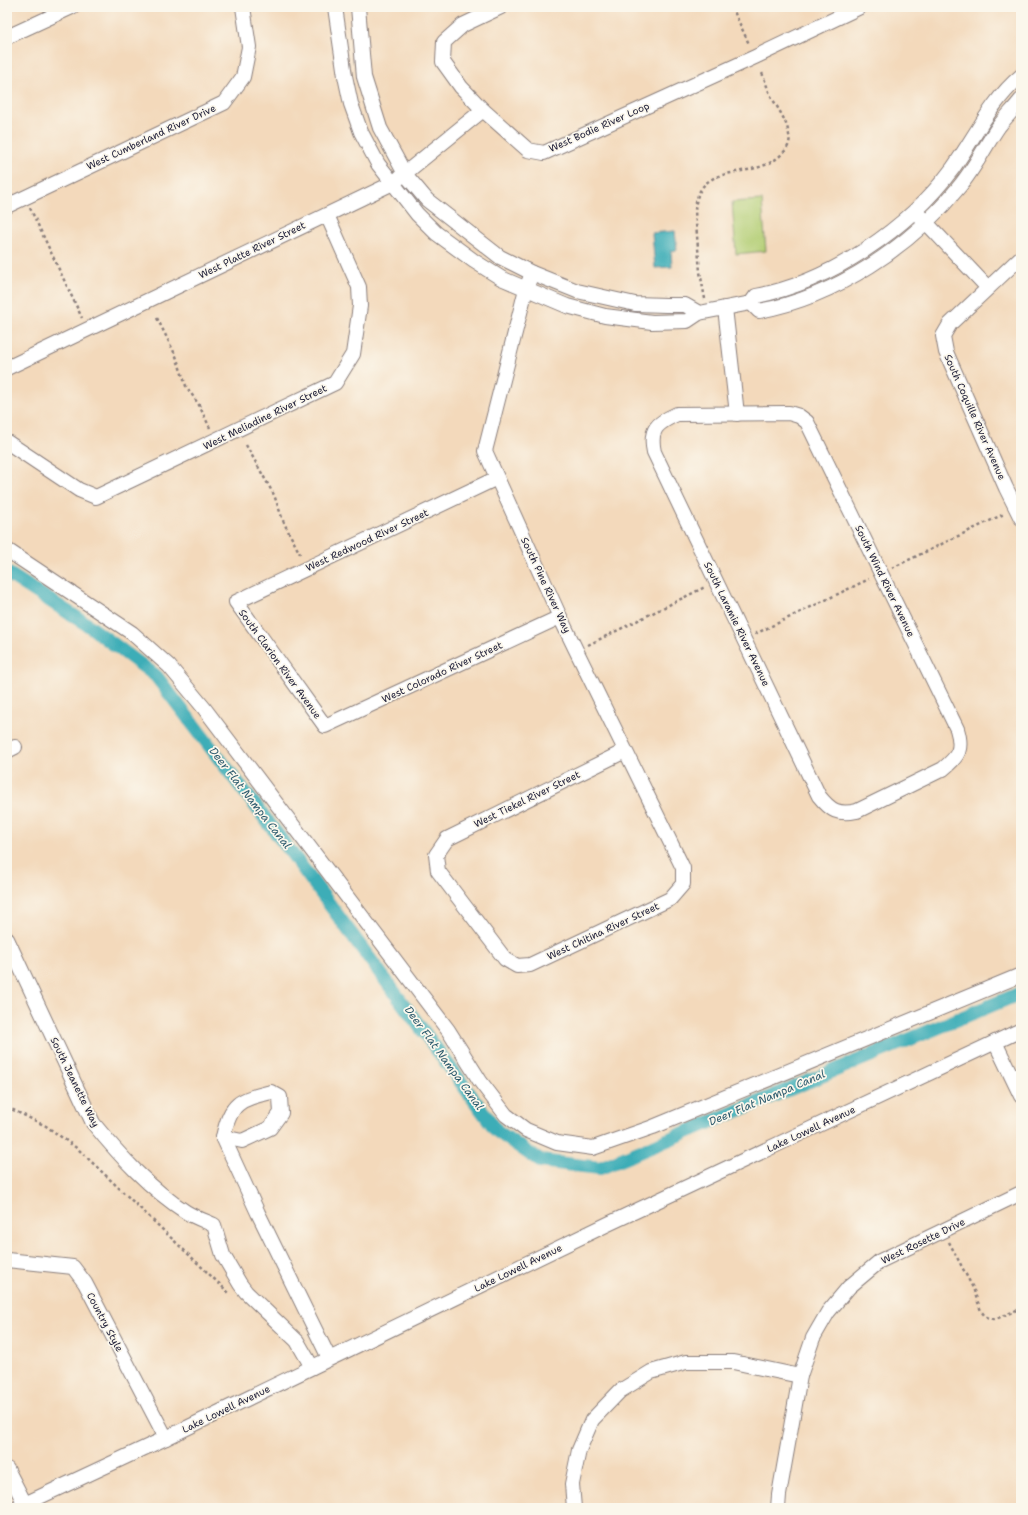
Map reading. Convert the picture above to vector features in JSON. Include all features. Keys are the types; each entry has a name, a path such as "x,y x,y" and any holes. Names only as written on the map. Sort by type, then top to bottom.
{"street":[{"path":"7,37 72,7"},
{"name":"West Cumberland River Drive","path":"7,206 224,103 243,77 249,48 243,7"},
{"path":"335,7 345,76 351,104 361,132 378,164 417,214 436,233 474,261 501,278 567,306 605,316 652,322 687,321 703,312 751,303 756,296 796,285 826,272 862,251 899,225 927,198 952,168 1008,87 1021,76"},
{"path":"358,7 364,77 380,128 405,174 427,200 500,257 532,273 577,291 635,304 685,305 703,312"},
{"name":"West Bodie River Loop","path":"501,7 463,25 444,42 443,62 461,87 483,110 528,150 544,153 755,57 860,7"},
{"path":"751,303 759,312 803,300 850,278 872,265 907,239 942,207 959,187 971,172 999,126 1021,100"},
{"name":"West Platte River Street","path":"7,368 393,183 483,110"},
{"path":"915,210 988,288 1021,257"},
{"name":"West Meliadine River Street","path":"7,442 79,490 96,498 335,383 353,354 360,306 358,287 327,214"},
{"name":"South Pine River Way","path":"532,273 526,289 485,451 560,617 683,868 683,884"},
{"name":"South Coquille River Avenue","path":"988,288 950,324 943,336 946,352 1006,488 1021,518"},
{"path":"725,308 737,414"},
{"name":"South Wind River Avenue","path":"737,414 789,413 799,416 807,422 954,722 961,740 960,750 952,761 943,769 857,811 846,813 836,812"},
{"name":"South Laramie River Avenue","path":"737,414 677,414 663,420 654,430 651,440 654,452 819,796 836,812"},
{"name":"West Redwood River Street","path":"236,602 497,478"},
{"path":"7,550 132,633 169,666 204,708 448,1030 480,1081 506,1115 532,1133 557,1143 594,1148 653,1127 1021,975"},
{"name":"South Clarion River Avenue","path":"236,602 325,726"},
{"name":"West Colorado River Street","path":"325,726 560,617"},
{"name":"West Tiekel River Street","path":"517,966 505,959 438,871 436,855 447,839 625,751"},
{"name":"West Chitina River Street","path":"517,966 530,965 670,899 683,884"},
{"name":"South Jeanette Way","path":"7,940 93,1123 111,1145 145,1181 187,1212 214,1225 223,1255 240,1284 246,1292 297,1342 312,1367"},
{"name":"Lake Lowell Avenue","path":"20,1506 166,1438 601,1228 995,1042 1019,1036"},
{"path":"995,1042 1021,1096"},
{"path":"223,1137 329,1358"},
{"name":"West Rosette Drive","path":"778,1508 800,1376 813,1338 828,1312 849,1287 880,1261 1021,1193"},
{"name":"Country Style","path":"7,1260 73,1267 85,1283 166,1438"},
{"path":"574,1508 572,1484 579,1450 592,1420 620,1390 651,1372 686,1362 733,1362 800,1376"},
{"path":"7,1469 20,1506"}],"path":[{"path":"732,7 749,44"},
{"path":"703,312 695,210 699,191 711,178 759,168 769,164 786,150 790,142 782,115 771,95 761,71"},
{"path":"25,197 88,329"},
{"path":"157,318 176,356 186,386 199,405 210,428"},
{"path":"246,445 274,495 284,523 300,554"},
{"path":"576,650 717,582"},
{"path":"7,1107 46,1126 78,1149 232,1296"},
{"path":"944,1231 973,1288 981,1311 985,1316 994,1319 1021,1308"}],"green space":[{"path":"762,200 766,251 736,254 732,202"}],"water":[{"path":"675,231 677,250 671,251 672,267 655,268 652,233"}],"waterway":[{"name":"Deer Flat Nampa Canal","path":"7,573 88,625 156,676 290,851 497,1131 540,1161 600,1168 1021,993"}]}
